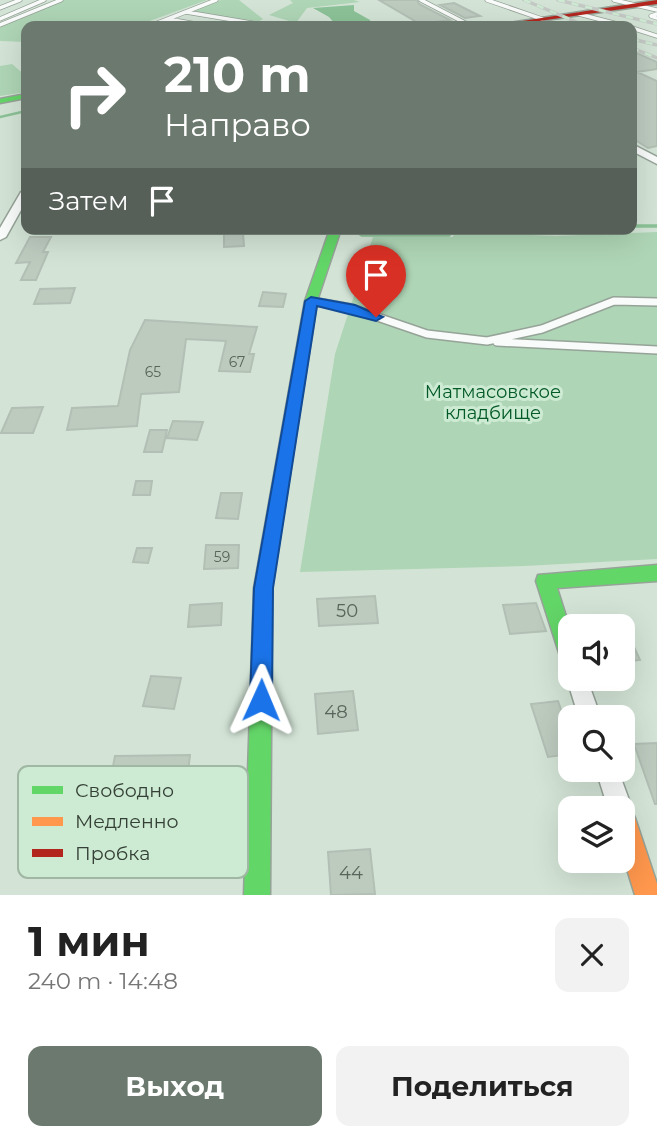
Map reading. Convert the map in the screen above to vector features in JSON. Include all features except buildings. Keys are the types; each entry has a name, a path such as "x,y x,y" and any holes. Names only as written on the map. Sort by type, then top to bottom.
{"street":[{"path":"528,21 656,1"},
{"path":"0,101 21,97"},
{"path":"637,150 657,161"},
{"path":"0,237 12,226 21,204"},
{"path":"257,895 264,588 311,301 334,235"},
{"path":"558,621 545,581 657,573"},
{"path":"635,855 648,895"}],"lane":[{"path":"0,8 20,0"},
{"path":"0,19 44,0"},
{"path":"0,26 61,0"},
{"path":"163,21 216,0"},
{"path":"421,0 461,21"},
{"path":"487,0 542,19"},
{"path":"614,0 657,14"},
{"path":"186,12 239,21"},
{"path":"579,14 606,21"},
{"path":"168,19 179,21"},
{"path":"637,30 657,36"},
{"path":"311,301 351,308 427,334 487,341 657,350"},
{"path":"487,341 542,329 614,301 657,302"}],"green space":[{"path":"57,0 207,0 150,21 21,21 21,42 0,41 0,24"},
{"path":"221,0 239,0 263,19 245,21 192,11"},
{"path":"290,0 360,2 307,8 297,21 269,15 293,3"},
{"path":"12,64 21,72 21,93 0,96 0,66"},
{"name":"Матмасовское кладбище","path":"657,232 657,559 524,566 300,572 335,354 373,237 637,235 637,233"}],"shaded area":[{"path":"354,5 354,11 370,21 333,21 313,8"}],"waterway":[{"path":"0,117 21,112"},
{"path":"637,226 657,226"},
{"path":"362,235 449,235"}],"railway":[{"path":"524,0 574,21"},
{"path":"558,0 657,24"},
{"path":"637,40 657,45"},
{"path":"637,50 657,58"}],"traffic: fast":[{"path":"0,101 21,97"},
{"path":"257,895 263,588 311,301 334,235"},
{"path":"558,621 545,581 657,573"}],"traffic: slow":[{"path":"635,855 648,895"}],"traffic: jam":[{"path":"527,21 657,2"}],"route":[{"path":"261,700 264,588 311,301 351,308 376,317"}]}
